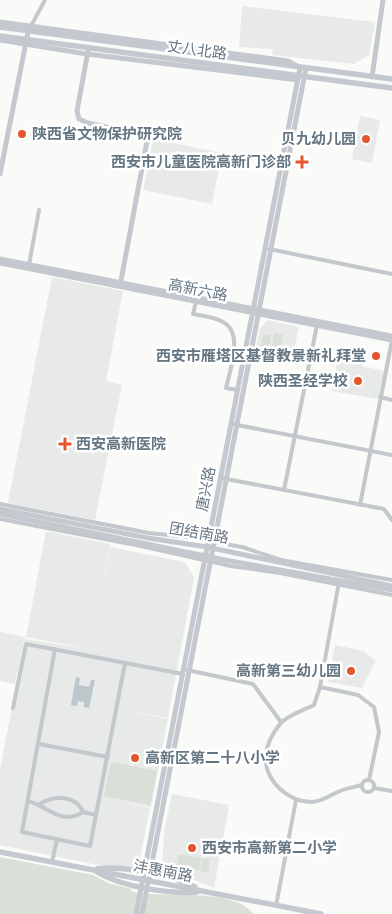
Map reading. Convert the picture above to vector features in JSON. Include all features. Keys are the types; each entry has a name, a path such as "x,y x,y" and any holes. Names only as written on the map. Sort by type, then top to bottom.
{"main road":[{"name":"丈八北路","path":"0,28 29,30 392,79"},
{"name":"丈八北路","path":"0,36 26,43 392,88"},
{"name":"沣惠南路","path":"0,852 320,914"}],"street":[{"path":"0,174 29,30 45,0"},
{"path":"372,77 383,0"},
{"path":"0,22 29,30"},
{"path":"0,40 26,43"},
{"path":"88,51 77,112 79,119 88,123 148,136 120,285"},
{"name":"唐兴路","path":"136,914 145,880 303,68"},
{"name":"唐兴路","path":"234,425 238,390 269,249 300,78"},
{"path":"29,265 40,210"},
{"path":"269,249 392,274"},
{"name":"高新六路","path":"0,259 196,302 255,311 392,340"},
{"name":"高新六路","path":"0,264 392,336"},
{"path":"196,302 193,314 223,322 232,331 234,343 226,388 238,390"},
{"path":"284,490 317,325"},
{"path":"360,505 392,340"},
{"path":"380,397 392,400"},
{"path":"234,425 392,454"},
{"path":"223,478 384,510 392,520"},
{"path":"0,504 149,533 253,550 281,560 392,580"},
{"name":"团结南路","path":"0,509 148,538 210,544 392,586"},
{"name":"团结南路","path":"0,514 207,559 392,590"},
{"path":"0,519 207,559"},
{"path":"369,780 365,781 362,785 340,791 313,802 296,800 286,794 269,778 265,766 269,741 281,722 314,705 320,687 339,582 392,595"},
{"path":"13,708 26,644 253,684 281,722"},
{"path":"56,649 22,832 90,846 126,663"},
{"path":"320,687 358,695 374,707 379,725 369,780"},
{"path":"39,744 108,757"},
{"path":"369,780 373,782 374,788"},
{"path":"362,785 366,792 372,791 374,788 392,791"},
{"path":"40,804 49,799 64,799 76,803 83,812 96,815"},
{"path":"276,906 296,800"},
{"path":"28,802 40,804 46,810 60,817 77,816 83,812"},
{"path":"52,862 57,839"},
{"name":"唐兴路","path":"142,914 145,880"}],"shaded area":[{"path":"242,6 375,22 369,55 354,64 272,55 273,49 239,47"},
{"name":"贝九幼儿园","path":"360,116 380,120 372,163 352,159"},
{"path":"153,139 222,153 212,204 143,190"},
{"name":"西安高新医院","path":"52,277 123,291 106,381 122,385 95,520 8,503"},
{"path":"267,320 299,327 292,359 255,353 260,328"},
{"path":"274,333 283,335 280,349 272,348"},
{"path":"263,334 271,335 268,352 260,351"},
{"name":"陕西圣经学校","path":"339,350 364,355 362,366 384,371 378,399 332,391"},
{"path":"317,352 323,358 317,364 311,358"},
{"path":"46,531 110,544 99,603 110,547 185,562 194,578 168,718 119,709 168,719 151,807 122,801 150,808 139,863 131,869 93,864 0,845 0,770 25,639 91,649 26,637"},
{"path":"0,632 25,637 15,684 0,681"},
{"name":"高新第三幼儿园","path":"335,645 364,651 376,661 362,688 328,682"},
{"path":"76,677 80,678 79,685 89,687 91,680 95,680 89,708 84,707 84,702 78,701 77,706 71,705"},
{"path":"111,762 157,771 150,805 104,796"},
{"name":"西安市高新第二小学","path":"172,794 229,805 214,888 187,877 162,871 164,832"},
{"path":"179,854 201,858 199,870 177,866"},
{"path":"0,857 93,875 110,884 129,888 133,892 218,897 243,905 254,914 0,914"},
{"path":"203,858 210,859 208,873 200,871"}],"place":[{"name":"陕西省文物保护研究院","path":"22,134"},
{"name":"贝九幼儿园","path":"366,139"},
{"name":"西安市儿童医院高新门诊部","path":"302,162"},
{"name":"西安市雁塔区基督教景新礼拜堂","path":"376,356"},
{"name":"陕西圣经学校","path":"358,381"},
{"name":"西安高新医院","path":"65,444"},
{"name":"高新第三幼儿园","path":"351,671"},
{"name":"高新区第二十八小学","path":"135,758"},
{"name":"西安市高新第二小学","path":"192,848"}]}
